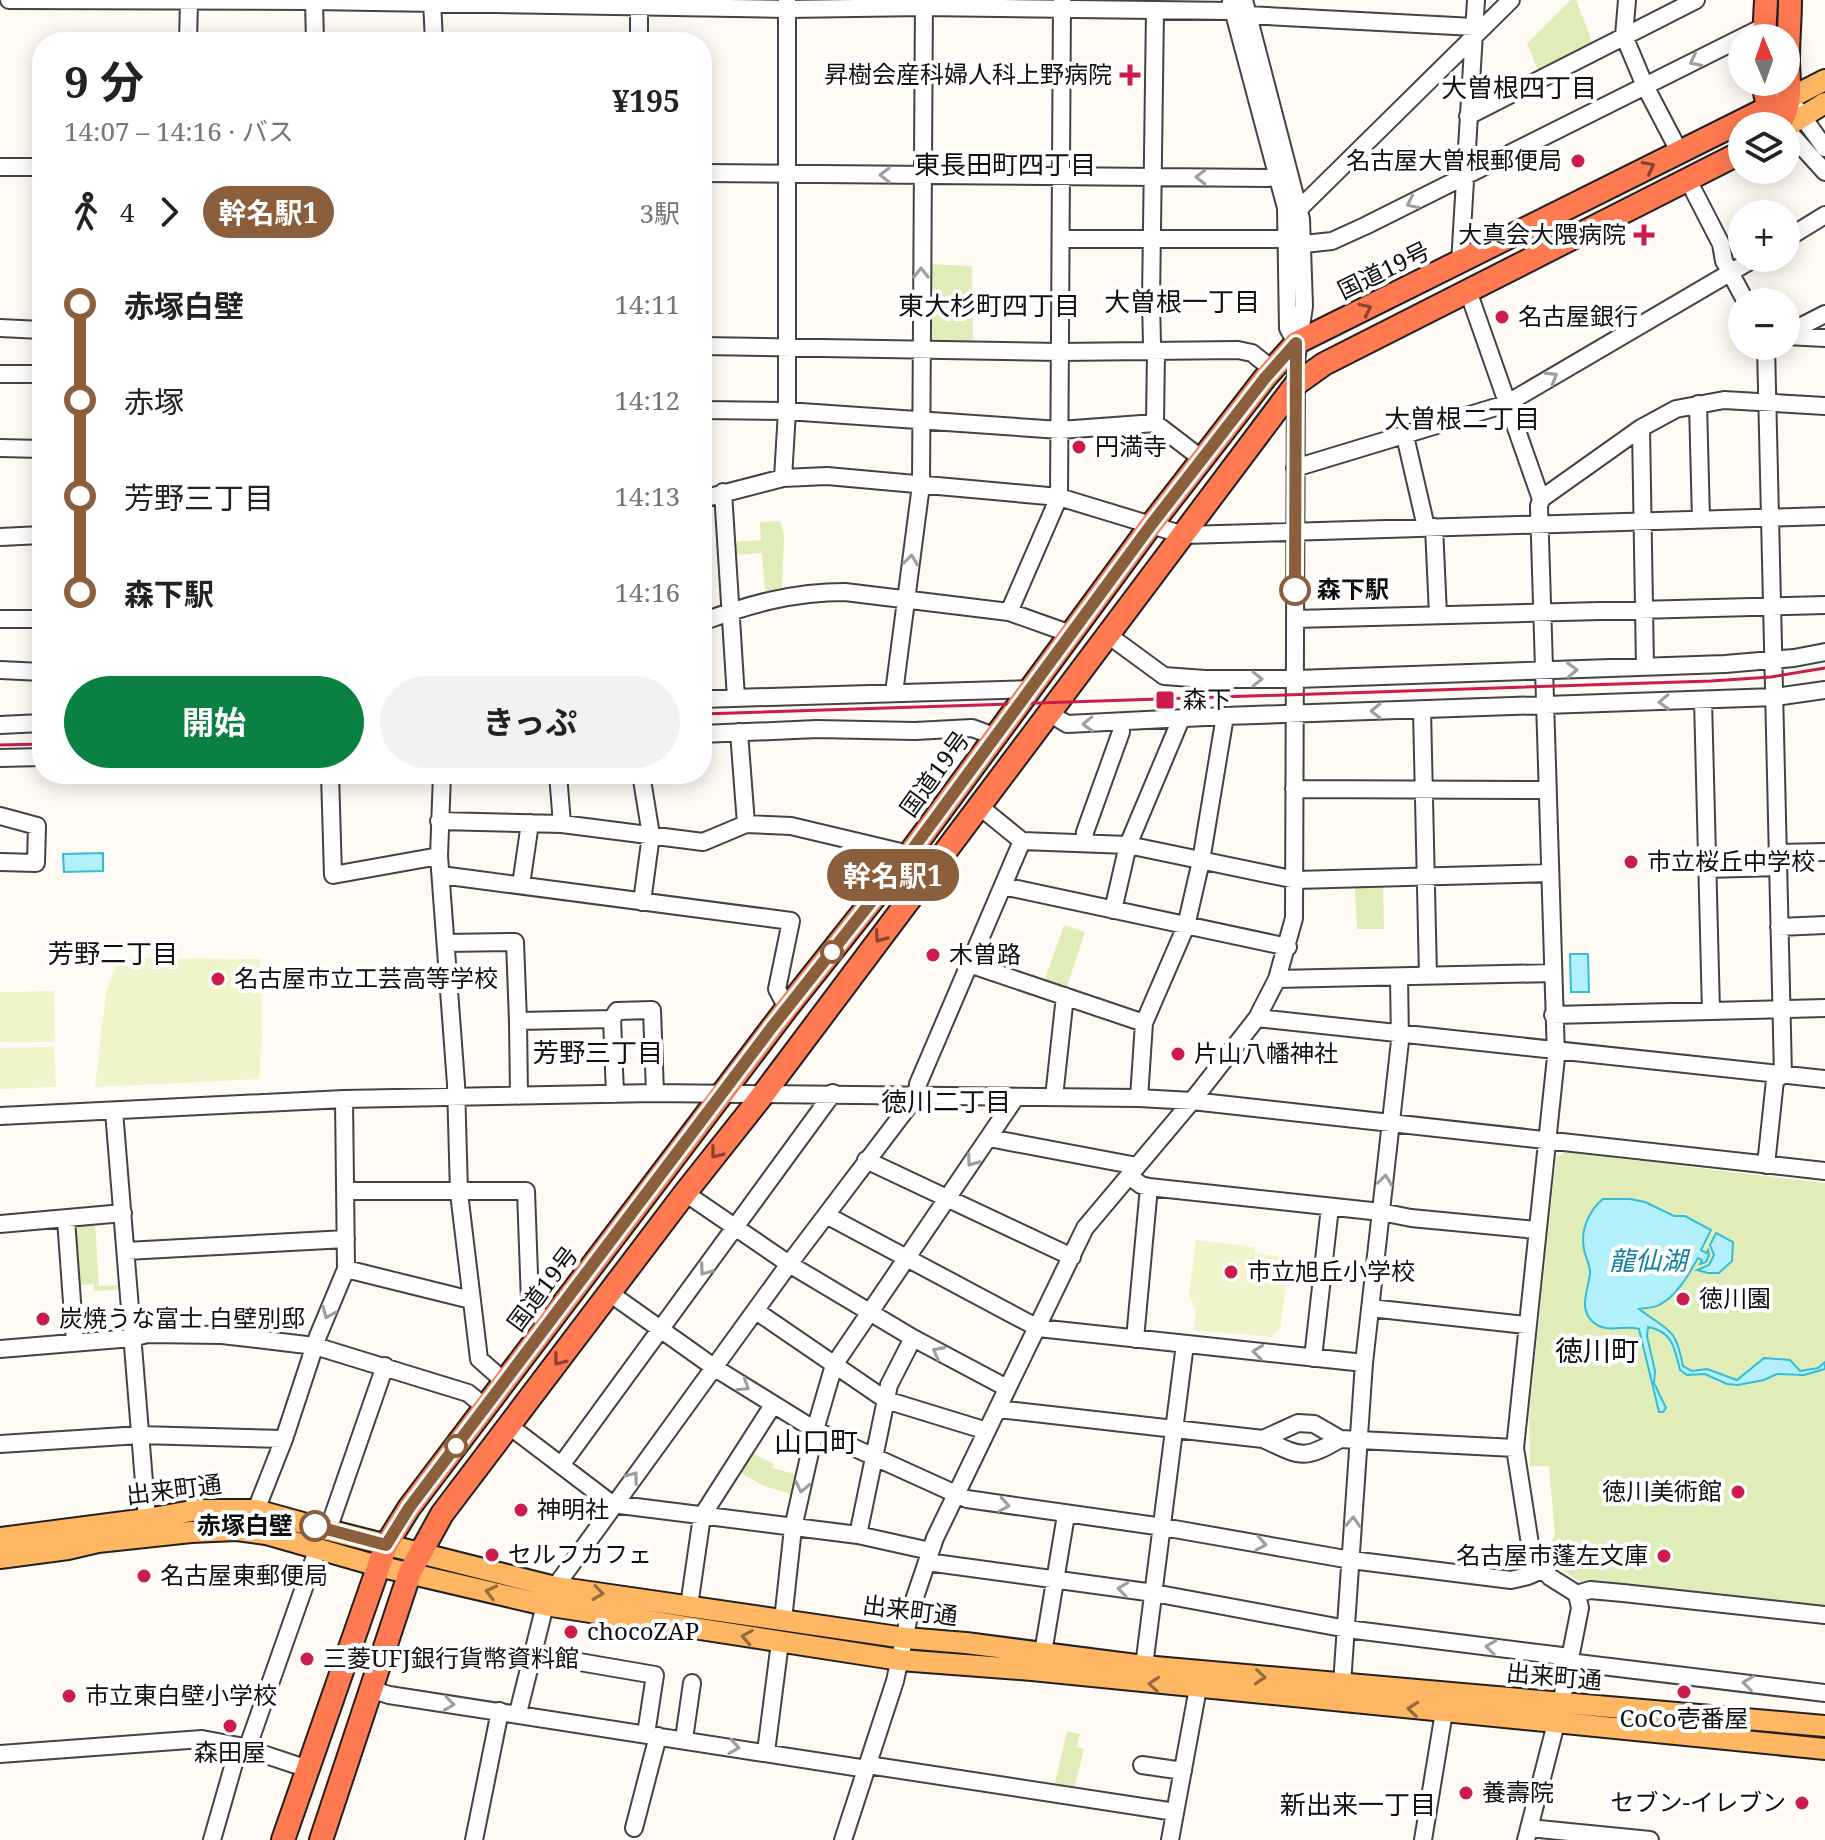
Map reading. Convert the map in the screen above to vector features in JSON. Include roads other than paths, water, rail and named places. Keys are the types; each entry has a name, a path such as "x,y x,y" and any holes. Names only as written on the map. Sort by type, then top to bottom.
{"highway":[{"path":"1764,24 1766,0"},
{"path":"1780,112 1790,98 1790,0"},
{"name":"国道19号","path":"283,1840 382,1555 409,1508 722,1093 909,854 1151,525 1272,369 1296,343 1728,129"},
{"path":"321,1840 415,1563 442,1514 765,1092 1296,384 1324,364 1728,159"},
{"path":"1434,290 1608,203 1690,170 1717,165"},
{"path":"1530,241 1568,214 1573,205"}],"main road":[{"path":"1790,98 1825,80"},
{"path":"1787,112 1825,103"},
{"name":"出来町通","path":"0,1538 197,1510 256,1510 323,1539 382,1555 555,1587 905,1638 1144,1666 1342,1684 1825,1749"},
{"name":"出来町通","path":"0,1558 98,1542 222,1531 323,1539"},
{"name":"出来町通","path":"415,1563 545,1605 900,1660 1032,1670 1444,1712 1825,1726"}],"street":[{"path":"9,0 924,3 1155,10 1239,6 1474,32"},
{"path":"1460,263 1476,0"},
{"path":"1299,209 1474,32 1511,0"},
{"path":"1627,0 1624,36 1645,86 1679,151"},
{"path":"1468,116 1696,0"},
{"path":"188,32 189,1"},
{"path":"314,1 315,32"},
{"path":"432,2 434,32"},
{"path":"894,693 921,485 924,3"},
{"path":"639,4 639,32"},
{"path":"783,478 787,411 787,4"},
{"path":"1009,612 1059,497 1062,5"},
{"path":"1239,6 1296,242"},
{"path":"843,1840 868,1767 928,1557 1085,1228 1257,1018 1277,979 1288,947 1294,918 1296,880 1294,789 1297,679 1296,343 1288,328 1299,209 1239,6"},
{"path":"1155,10 1151,315 1152,344 1156,352 1155,423"},
{"path":"1062,239 1318,244 1338,239 1645,86 1728,48"},
{"path":"1800,130 1825,148"},
{"path":"1800,140 1825,172"},
{"path":"0,167 32,167"},
{"path":"712,173 1278,176"},
{"path":"1688,180 1721,244 1728,268"},
{"path":"1800,230 1825,215"},
{"path":"1295,468 1506,404 1728,272"},
{"path":"1468,291 1541,499 1542,671 1556,1050 1515,1448 1530,1544 1542,1570 1577,1594"},
{"path":"1800,327 1825,314"},
{"path":"0,328 32,330"},
{"path":"1800,336 1825,338"},
{"path":"712,346 1059,352 1238,350 1252,353 1272,369"},
{"path":"1766,360 1783,1075"},
{"path":"0,374 32,374"},
{"path":"1541,499 1641,428 1676,409 1724,400 1825,406"},
{"path":"1698,404 1701,519"},
{"path":"712,410 787,411 1060,430 1155,423 1202,459"},
{"path":"1641,428 1645,667"},
{"path":"1405,436 1430,527 1438,615"},
{"path":"0,448 32,449"},
{"path":"712,496 783,478 827,476 1059,497 1184,535 1825,516"},
{"path":"723,492 736,698"},
{"path":"0,537 32,535"},
{"path":"712,618 771,599 818,592 867,593 1009,612 1071,634"},
{"path":"1295,619 1825,605"},
{"path":"0,619 32,619"},
{"path":"1108,635 1164,676 1220,679 1645,667 1774,660 1825,652"},
{"path":"0,670 32,672"},
{"path":"712,699 1031,689"},
{"path":"1049,713 1067,724 1121,723 1295,713 1775,697 1825,690"},
{"path":"1703,700 1711,1011"},
{"path":"1422,710 1428,976"},
{"path":"1139,1098 1144,1023 1186,926 1201,861 1225,716"},
{"path":"1113,910 1128,845 1181,719"},
{"path":"0,725 32,723"},
{"path":"1084,843 1085,832 1121,732 1121,723"},
{"path":"712,733 972,728 994,736"},
{"path":"739,732 746,824"},
{"path":"0,758 32,757"},
{"path":"330,784 333,875 439,856"},
{"path":"441,784 439,856 456,1097 459,1193 479,1359 505,1382"},
{"path":"559,784 562,824"},
{"path":"642,902 651,835 643,784"},
{"path":"1294,789 1547,790"},
{"path":"979,806 1022,841 1128,845 1296,880 1550,873"},
{"path":"0,816 37,826 36,863 0,862"},
{"path":"439,821 562,824 703,842 746,824 791,826 909,854"},
{"path":"521,885 530,823"},
{"path":"555,1587 612,1504 917,1095 918,1084 1022,841"},
{"path":"1707,869 1825,852"},
{"path":"441,875 791,921 777,989 787,1008"},
{"path":"1003,886 1288,947"},
{"path":"1779,927 1825,925"},
{"path":"446,943 515,942 519,1096"},
{"path":"969,964 1144,1023"},
{"path":"1277,979 1553,973"},
{"path":"1342,1684 1357,1439 1399,1034 1399,977"},
{"path":"1054,1097 1065,996"},
{"path":"1553,1015 1825,1008"},
{"path":"615,1094 612,1019 617,1011 652,1010 655,1093"},
{"path":"1257,1018 1825,1079"},
{"path":"518,1021 612,1019"},
{"path":"1766,1165 1775,1080 1783,1075"},
{"path":"0,1116 344,1099 655,1093 1139,1098 1391,1122 1825,1171"},
{"path":"562,1464 833,1093"},
{"path":"783,1620 793,1528 815,1430 834,1365 1016,1097"},
{"path":"256,1510 346,1269 344,1099"},
{"path":"114,1111 147,1519"},
{"path":"989,1138 1133,1171 1141,1185 1149,1187 1536,1230"},
{"path":"866,1160 1072,1257"},
{"path":"1135,1339 1149,1187"},
{"path":"346,1191 526,1191 530,1302 547,1326"},
{"path":"685,1193 789,1264 913,1338 1007,1388"},
{"path":"1313,1358 1330,1207"},
{"path":"0,1224 123,1213"},
{"path":"826,1215 1038,1328 1364,1363"},
{"path":"66,1219 75,1343"},
{"path":"126,1251 346,1239"},
{"path":"346,1269 471,1300"},
{"path":"611,1294 715,1368 815,1430 967,1499 1163,1527 1351,1560 1511,1580 1542,1570"},
{"path":"1370,1308 1526,1325"},
{"path":"756,1311 886,1400 987,1431"},
{"path":"0,1349 132,1338 147,1334 222,1335 315,1346 468,1393 485,1407"},
{"path":"858,1535 889,1385 913,1338"},
{"path":"1144,1666 1185,1344"},
{"path":"212,1840 243,1747 385,1366"},
{"path":"689,1606 702,1516 773,1405"},
{"path":"998,1409 1263,1439 1296,1454 1315,1454 1340,1439"},
{"path":"1263,1439 1298,1423 1314,1424 1340,1439 1515,1448"},
{"path":"508,1425 612,1504 858,1535 928,1557 1055,1581 1154,1593 1347,1629 1562,1656 1593,1665 1825,1693"},
{"path":"0,1444 140,1435 284,1439"},
{"path":"1043,1653 1066,1515"},
{"path":"1577,1594 1590,1590 1825,1615"},
{"path":"1577,1594 1579,1616 1528,1834 1650,1840"},
{"path":"518,1713 545,1605"},
{"path":"766,1752 780,1642"},
{"path":"533,1654 655,1675 652,1735 634,1828"},
{"path":"684,1739 692,1683"},
{"path":"1170,1840 1198,1688"},
{"path":"373,1690 389,1695 1175,1812"},
{"path":"474,1840 500,1711"},
{"path":"1423,1840 1444,1712"},
{"path":"0,1754 202,1739 243,1747 308,1769"},
{"path":"1142,1765 1183,1771"}],"water":[{"path":"103,853 103,871 64,872 63,854"},
{"path":"1570,954 1588,954 1589,992 1571,992"},
{"name":"龍仙湖","path":"1603,1199 1645,1202 1674,1216 1685,1216 1711,1230 1701,1250 1706,1253 1708,1250 1706,1262 1700,1264 1702,1260 1698,1258 1682,1284 1665,1301 1655,1307 1639,1309 1674,1337 1683,1366 1692,1371 1707,1369 1737,1380 1764,1358 1790,1360 1800,1371 1818,1368 1825,1362 1825,1369 1804,1375 1777,1374 1738,1385 1727,1384 1705,1374 1687,1375 1680,1370 1668,1337 1648,1327 1654,1383 1666,1408 1659,1412 1639,1329 1597,1325 1586,1310 1590,1273 1583,1235 1590,1215"},
{"path":"1716,1233 1733,1242 1732,1261 1719,1273 1697,1270 1709,1265 1714,1255 1710,1245"}],"railway":[{"path":"712,714 1711,681 1771,677 1825,668"},
{"path":"0,745 32,744"}],"place":[{"name":"昇樹会産科婦人科上野病院","path":"1130,75"},
{"name":"名古屋大曽根郵便局","path":"1578,161"},
{"name":"大真会大隈病院","path":"1644,235"},
{"name":"名古屋銀行","path":"1502,317"},
{"name":"円満寺","path":"1079,447"},
{"name":"森下駅","path":"1295,590"},
{"name":"森下","path":"1165,700"},
{"name":"市立桜丘中学校","path":"1631,862"},
{"name":"木曽路","path":"933,955"},
{"name":"名古屋市立工芸高等学校","path":"218,979"},
{"name":"片山八幡神社","path":"1178,1054"},
{"name":"市立旭丘小学校","path":"1231,1272"},
{"name":"徳川園","path":"1683,1299"},
{"name":"炭焼うな富士 白壁別邸","path":"43,1319"},
{"name":"徳川美術館","path":"1738,1492"},
{"name":"神明社","path":"521,1510"},
{"name":"赤塚白壁","path":"315,1526"},
{"name":"セルフカフェ","path":"492,1555"},
{"name":"名古屋市蓬左文庫","path":"1664,1556"},
{"name":"名古屋東郵便局","path":"144,1576"},
{"name":"chocoZAP","path":"571,1632"},
{"name":"三菱UFJ銀行貨幣資料館","path":"307,1659"},
{"name":"CoCo壱番屋","path":"1684,1692"},
{"name":"市立東白壁小学校","path":"69,1696"},
{"name":"森田屋","path":"230,1726"},
{"name":"養壽院","path":"1466,1793"},
{"name":"セブン-イレブン","path":"1802,1803"}],"district":[{"name":"大曽根四丁目","path":"1519,88"},
{"name":"東長田町四丁目","path":"1005,165"},
{"name":"大曽根一丁目","path":"1182,302"},
{"name":"東大杉町四丁目","path":"989,306"},
{"name":"大曽根二丁目","path":"1462,419"},
{"name":"芳野二丁目","path":"113,954"},
{"name":"芳野三丁目","path":"598,1053"},
{"name":"徳川二丁目","path":"946,1102"},
{"name":"徳川町","path":"1597,1351"},
{"name":"山口町","path":"816,1442"},
{"name":"新出来一丁目","path":"1358,1805"}]}
